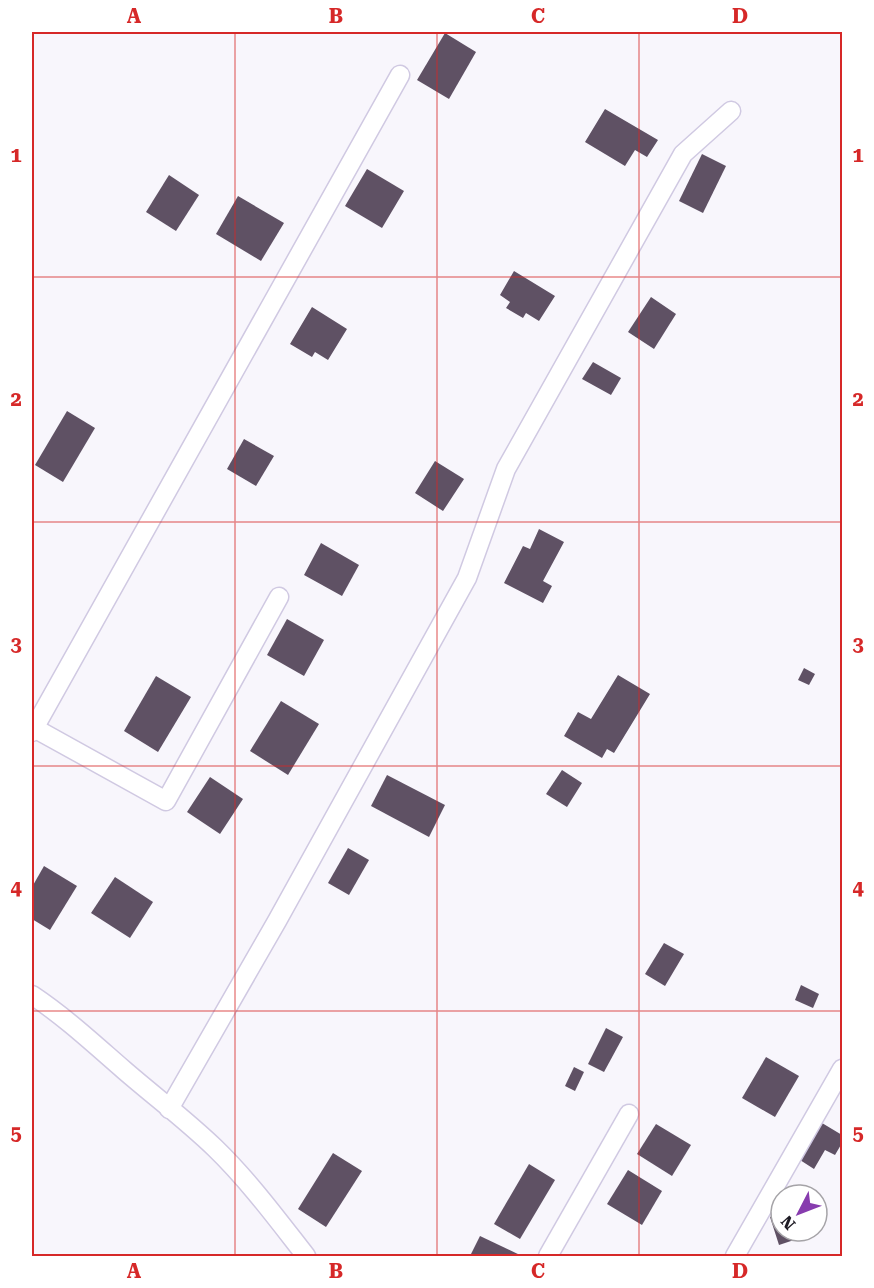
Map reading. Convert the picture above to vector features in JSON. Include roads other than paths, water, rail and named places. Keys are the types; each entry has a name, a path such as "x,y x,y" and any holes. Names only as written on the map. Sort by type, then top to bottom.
{"street":[{"path":"279,597 166,801 33,730 400,75"},
{"path":"169,1109 283,911 467,578 506,469 683,154 731,111"},
{"path":"32,995 70,1023 169,1109 192,1126 227,1160 262,1200 306,1257"},
{"path":"735,1257 843,1069"},
{"path":"548,1257 629,1114"}]}
